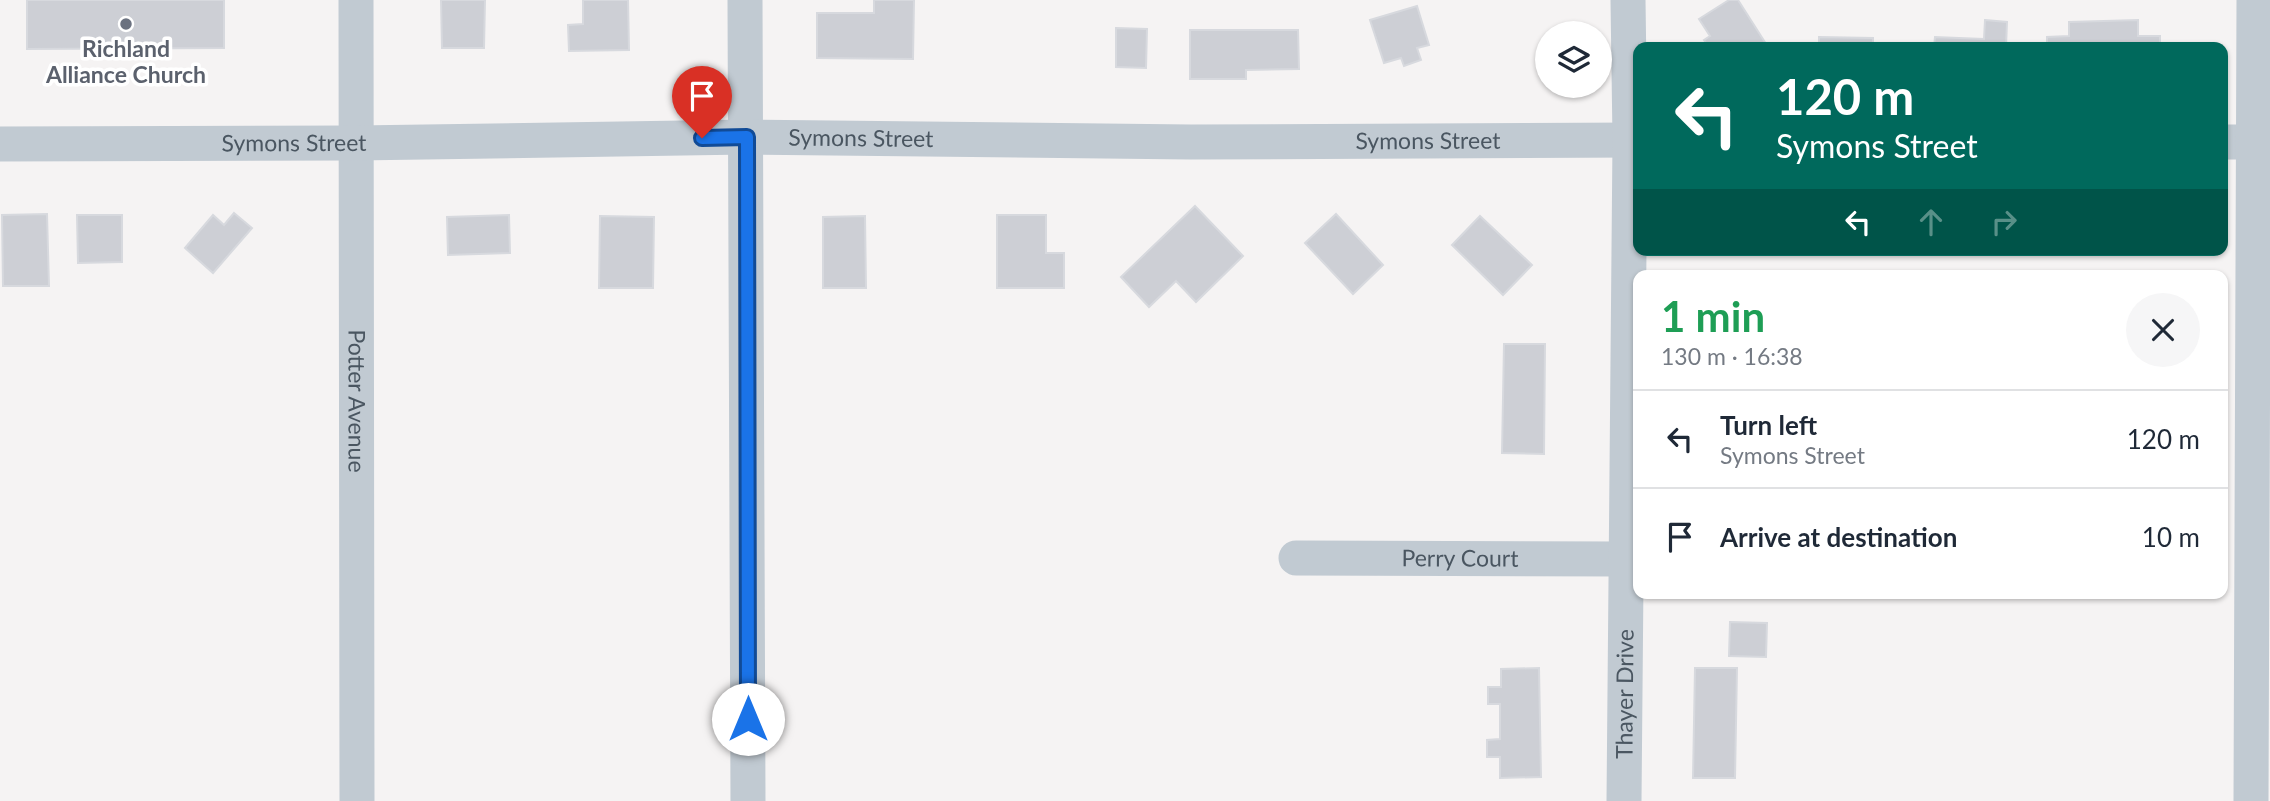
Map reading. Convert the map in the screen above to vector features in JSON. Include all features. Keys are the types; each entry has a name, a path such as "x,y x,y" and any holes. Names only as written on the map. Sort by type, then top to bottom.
{"street":[{"name":"Potter Avenue","path":"356,0 357,801"},
{"path":"746,0 748,801"},
{"name":"Thayer Drive","path":"1628,0 1633,117"},
{"path":"2251,801 2248,142 2254,0"},
{"name":"Symons Street","path":"0,144 356,143 747,137 1191,142 1633,140"},
{"name":"Thayer Drive","path":"1624,801 1625,559 1633,187"},
{"name":"Perry Court","path":"1296,558 1625,559"}],"building":[{"name":"Richland Alliance Church","path":"27,0 224,0 224,48 27,49"},
{"path":"441,0 485,0 484,48 442,48"},
{"path":"583,0 628,0 629,50 569,51 568,25 583,24"},
{"path":"874,0 914,0 913,59 817,58 817,13 874,13"},
{"path":"1729,0 1738,0 1765,42 1705,42 1704,40 1710,36 1699,19"},
{"path":"1417,6 1429,45 1417,48 1421,60 1404,66 1401,58 1384,63 1370,20"},
{"path":"1985,20 2007,22 2006,42 1934,42 1935,37 1984,39"},
{"path":"2138,20 2138,36 2160,36 2160,42 2047,42 2047,37 2069,36 2069,22"},
{"path":"1116,28 1147,29 1146,68 1116,67"},
{"path":"1190,30 1298,30 1299,69 1246,70 1246,79 1190,79"},
{"path":"1819,37 1873,38 1873,42 1819,42"},
{"path":"1195,206 1243,256 1196,302 1176,281 1149,307 1121,277"},
{"path":"234,213 252,228 213,273 185,248 213,215 224,225"},
{"path":"47,214 49,286 3,286 2,215"},
{"path":"1336,214 1383,265 1353,294 1305,243"},
{"path":"77,215 122,215 122,262 78,263"},
{"path":"509,215 510,253 448,255 447,217"},
{"path":"997,215 1046,215 1046,253 1064,253 1064,288 997,288"},
{"path":"600,216 654,217 653,288 599,288"},
{"path":"865,216 866,288 823,288 823,217"},
{"path":"1480,216 1532,265 1503,295 1452,245"},
{"path":"1504,344 1545,344 1544,454 1502,453"},
{"path":"1730,622 1767,623 1766,657 1729,656"},
{"path":"1539,668 1541,777 1500,778 1500,757 1487,757 1487,740 1500,739 1500,704 1488,704 1488,687 1501,687 1501,669"},
{"path":"1695,668 1737,668 1735,778 1693,778"}],"place":[{"name":"Richland Alliance Church","path":"126,24"}],"route":[{"path":"702,138 747,137 748,719"}]}
